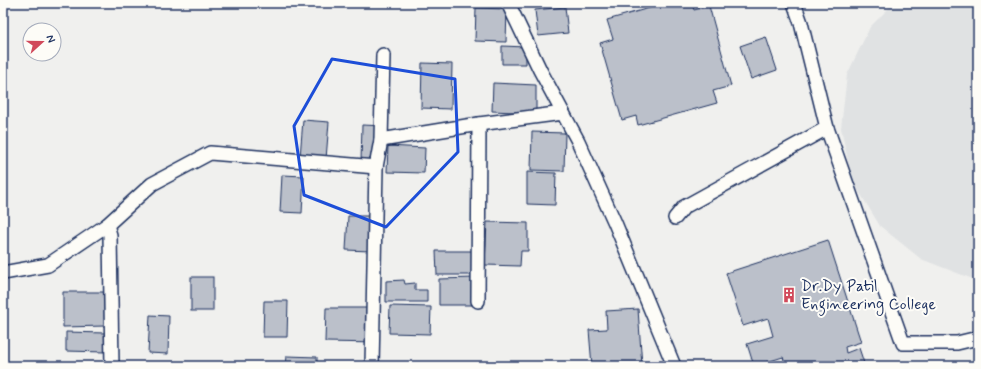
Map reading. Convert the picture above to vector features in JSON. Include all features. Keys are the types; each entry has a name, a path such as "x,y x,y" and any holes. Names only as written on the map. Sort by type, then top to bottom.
{"street":[{"path":"508,3 540,70 578,141 615,223 674,366"},
{"path":"794,3 801,23 826,128 903,344 957,344 978,338"},
{"path":"372,366 376,167 381,140 383,55"},
{"path":"381,140 479,124 563,113"},
{"path":"478,301 479,124"},
{"path":"675,218 684,207 826,128"},
{"path":"3,273 48,265 106,225 152,184 210,153 376,167"},
{"path":"106,225 110,236 112,366"}],"highlighted area":[{"path":"332,59 455,79 458,152 386,227 304,195 294,126"}],"shaded area":[{"path":"894,3 978,3 978,279 970,278 921,259 880,226 852,180 841,128 847,75 870,27"}],"building":[{"path":"667,3 692,3 694,10 709,6 731,86 713,91 717,103 638,125 636,116 622,120 600,43 613,39 607,20"},
{"path":"565,7 568,33 538,36 535,10"},
{"path":"476,8 507,9 506,42 475,41"},
{"path":"766,37 777,70 751,79 740,46"},
{"path":"502,46 526,47 526,64 502,64"},
{"path":"422,63 452,64 451,109 421,108"},
{"path":"493,83 536,85 536,113 492,111"},
{"path":"303,120 329,122 326,159 300,157"},
{"path":"362,125 386,126 384,162 361,161"},
{"path":"532,132 565,133 564,171 531,170"},
{"path":"388,146 425,148 424,173 387,172"},
{"path":"527,172 556,173 555,205 527,204"},
{"path":"282,175 304,176 302,213 280,212"},
{"path":"348,216 371,216 370,251 346,250"},
{"path":"487,222 528,223 528,251 521,251 520,266 485,265"},
{"name":"Dr.Dy Patil Engineering College","path":"828,240 861,342 845,347 846,353 859,348 865,366 786,366 783,357 754,366 747,344 773,336 768,318 743,326 726,273"},
{"path":"436,251 472,251 472,275 437,275"},
{"path":"191,277 213,277 213,311 191,311"},
{"path":"474,278 474,305 439,305 439,279"},
{"path":"404,280 405,284 415,283 415,290 427,290 427,302 386,302 386,281"},
{"path":"63,292 105,292 105,326 63,327"},
{"path":"264,301 288,301 287,337 263,337"},
{"path":"390,306 431,307 430,334 389,333"},
{"path":"326,308 378,308 378,343 325,342"},
{"path":"638,309 642,366 592,366 589,330 607,329 606,311"},
{"path":"150,315 169,316 168,354 148,353"},
{"path":"66,332 105,333 105,352 66,351"},
{"path":"287,356 317,357 317,366 286,366"}],"place":[{"name":"Dr.Dy Patil Engineering College","path":"789,295"}]}
